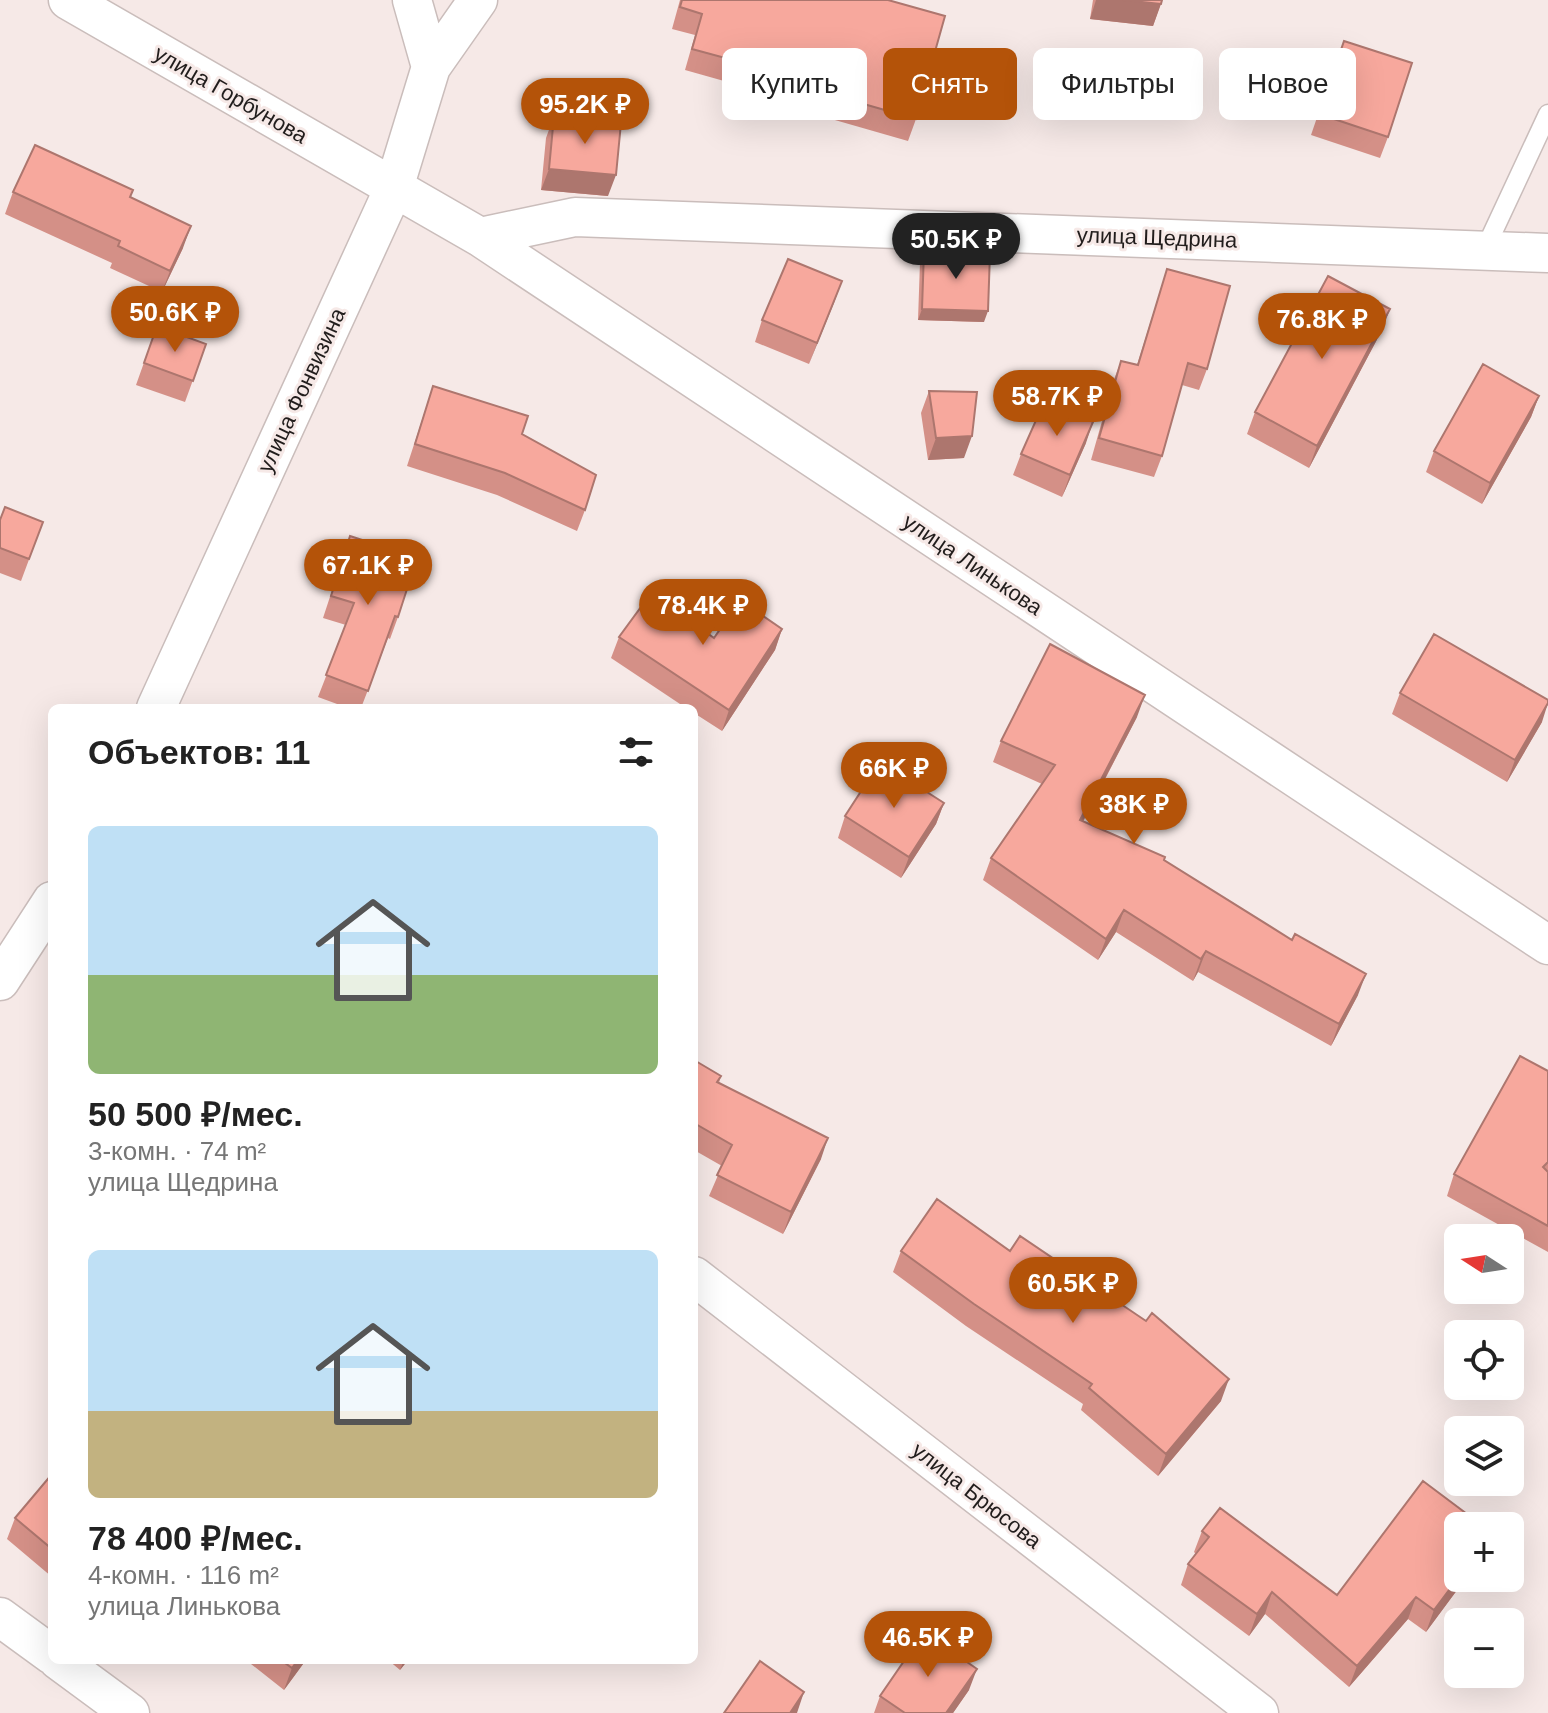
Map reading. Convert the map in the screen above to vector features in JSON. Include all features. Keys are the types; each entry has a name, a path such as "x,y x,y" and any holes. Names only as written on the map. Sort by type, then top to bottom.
{"street":[{"name":"улица Горбунова","path":"68,0 394,188"},
{"path":"412,0 431,67"},
{"path":"431,67 478,0"},
{"name":"улица Фонвизина","path":"158,704 394,188 431,67"},
{"name":"улица Линькова","path":"394,188 480,237 1548,945"},
{"name":"улица Щедрина","path":"480,237 575,217 1548,253"},
{"path":"0,981 48,907"},
{"name":"улица Брюсова","path":"698,1279 1259,1713"},
{"path":"0,1617 48,1652"},
{"path":"63,1664 130,1713"}],"lane":[{"path":"1485,249 1548,114"}],"building":[{"path":"682,0 888,0 945,16 936,48 883,48 883,110 867,105 867,48 722,48 722,57 692,49 702,14 680,7"},
{"path":"1123,0 1162,0 1161,4"},
{"path":"1344,41 1412,63 1388,137 1337,120 1356,120 1356,48 1342,48"},
{"path":"554,116 621,123 616,175 549,169"},
{"path":"35,145 133,190 130,197 191,226 170,271 118,246 120,241 13,192"},
{"path":"924,251 990,253 988,311 922,309"},
{"path":"788,259 842,281 817,343 762,320"},
{"path":"1167,269 1230,286 1207,369 1188,363 1162,456 1099,438 1121,361 1138,365"},
{"path":"1328,276 1390,309 1317,446 1255,412"},
{"path":"157,326 206,344 193,381 144,363"},
{"path":"1483,364 1539,396 1490,483 1434,451"},
{"path":"433,386 528,416 522,434 596,475 585,510 505,473 415,444"},
{"path":"929,391 977,392 972,436 936,438"},
{"path":"1045,400 1093,422 1070,475 1021,454"},
{"path":"5,507 43,522 29,559 0,548 0,520"},
{"path":"350,536 417,558 398,617 395,616 368,691 326,675 354,603 331,596"},
{"path":"652,592 714,638 740,600 782,629 729,710 619,637"},
{"path":"1434,634 1548,700 1515,760 1400,693"},
{"path":"1050,644 1145,695 1080,820 1165,857 1164,860 1292,940 1295,934 1366,974 1339,1024 1206,951 1201,959 1124,910 1106,939 991,858 1055,765 1001,741"},
{"path":"880,762 944,803 909,857 845,816"},
{"path":"1520,1056 1548,1071 1548,1162 1543,1167 1548,1172 1548,1226 1454,1174"},
{"path":"698,1062 721,1076 717,1082 828,1138 791,1212 717,1175 732,1145 698,1125"},
{"path":"937,1199 1010,1251 1020,1236 1146,1321 1152,1313 1229,1379 1166,1454 1089,1388 1092,1384 901,1251"},
{"path":"48,1479 48,1546 15,1518"},
{"path":"1423,1481 1464,1512 1444,1512 1444,1592 1448,1592 1434,1610 1416,1597 1357,1666 1272,1592 1257,1614 1188,1564 1209,1537 1202,1531 1220,1508 1337,1595"},
{"path":"924,1632 977,1669 946,1713 905,1713 880,1696"},
{"path":"760,1661 804,1692 790,1713 724,1713"}]}
